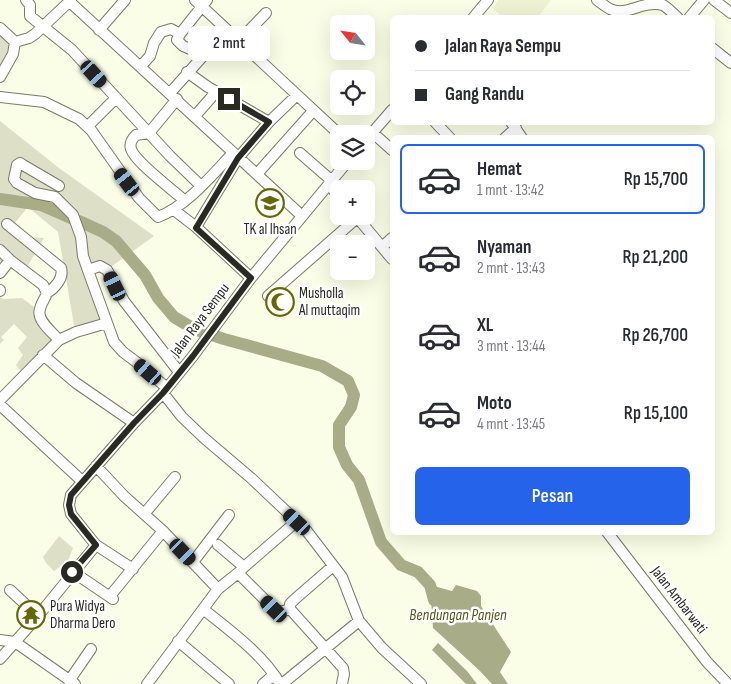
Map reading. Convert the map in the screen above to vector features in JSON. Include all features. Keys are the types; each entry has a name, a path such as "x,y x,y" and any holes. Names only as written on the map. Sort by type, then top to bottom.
{"street":[{"path":"26,0 30,5 30,16 72,50 170,156 201,186"},
{"path":"99,30 125,0"},
{"path":"476,15 488,0"},
{"path":"597,0 611,10 629,8 644,0 653,1 664,5 675,15"},
{"path":"691,15 704,0"},
{"path":"714,0 731,13"},
{"path":"15,42 29,38 70,1 99,30 174,96 302,216"},
{"path":"204,55 177,42 180,34 201,2 225,28 330,126"},
{"path":"239,40 266,13"},
{"path":"0,28 15,42"},
{"path":"149,133 174,96 187,72 204,55 225,28"},
{"path":"141,66 150,56 152,47 161,32 171,29 180,34"},
{"path":"0,76 13,54 15,42"},
{"path":"715,50 731,63"},
{"path":"187,72 216,92 269,122"},
{"path":"195,116 216,92"},
{"path":"0,97 44,102 66,111 88,126 134,192 158,217 174,210 236,155 297,95"},
{"path":"88,126 116,98"},
{"path":"257,174 314,111"},
{"path":"375,130 390,112"},
{"path":"438,125 447,135"},
{"path":"149,133 140,133 134,137 130,146 132,150 144,165 184,200"},
{"path":"375,139 390,149"},
{"path":"300,153 330,182"},
{"path":"196,228 236,155"},
{"path":"59,186 20,163 17,165 14,179 17,183 35,193 54,197 74,218 81,237 83,254 88,270 114,342 165,390 182,416 204,438 251,478 321,547 342,576 359,621 382,648 420,684"},
{"name":"Jalan Raya Sempu","path":"333,180 341,170"},
{"name":"Jalan Raya Sempu","path":"133,569 96,545 75,520 69,509 71,495 165,390 193,356 251,278 330,184"},
{"path":"174,210 251,278"},
{"path":"7,224 61,268 62,274 58,282 47,294 39,314 43,322 59,340"},
{"path":"268,296 348,225"},
{"path":"364,225 390,257"},
{"path":"382,247 390,240"},
{"path":"0,250 43,286 47,294"},
{"path":"0,273 10,260"},
{"path":"88,270 100,266 107,270 124,302 179,372"},
{"path":"0,400 59,340 76,332 107,323"},
{"path":"44,355 59,371 134,423"},
{"path":"0,405 82,481"},
{"path":"96,466 124,496 163,531 218,589"},
{"path":"145,513 175,477"},
{"path":"193,562 229,515"},
{"path":"147,684 218,589 297,522"},
{"path":"72,572 112,598 163,531"},
{"name":"Jalan Ambarwati","path":"609,535 704,658 728,684"},
{"path":"0,659 96,545"},
{"path":"218,545 274,609 280,612 290,609"},
{"path":"333,566 295,599 290,604 290,609 342,668 344,674 342,684"},
{"path":"10,590 38,616"},
{"path":"203,609 255,654 279,682"},
{"path":"279,682 359,621"},
{"path":"0,640 15,642 72,682 91,649"},
{"path":"178,641 228,684"},
{"path":"264,684 270,678 279,682"}],"shaded area":[{"path":"499,0 551,0 540,15 500,15 492,8"},
{"path":"0,28 15,42 18,57 0,81"},
{"path":"0,121 59,168 154,236 108,269 86,269 104,323 75,331 58,232 28,207 9,230 16,236 44,238 26,269 0,270"},
{"path":"0,297 4,299 22,298 46,316 53,341 23,374 16,365 23,355 18,348 27,337 14,324 1,337 4,340 0,344"},
{"path":"59,536 73,548 68,561 54,571 43,557"}],"water":[{"name":"Bendungan Panjen","path":"430,585 452,591 456,585 477,591 481,596 481,606 511,652 500,672 508,684 492,684 433,628"},
{"path":"438,643 467,671 477,684 466,684 432,650"}],"waterway":[{"path":"0,199 41,205 71,218"},
{"path":"79,221 103,232 116,241 145,275 158,298 174,317 194,329 322,366 348,381 354,395 351,407 339,425 339,447 347,465 359,480 381,542 401,565 418,572 430,585 434,600"}],"place":[{"name":"TK al Ihsan","path":"270,203"},
{"name":"Musholla Al muttaqim","path":"280,302"},
{"name":"Pura Widya Dharma Dero","path":"31,615"}],"route":[{"path":"72,572 96,545 75,520 69,509 71,495 75,488 163,393 251,278 196,228 238,158 269,122 229,99"}]}
